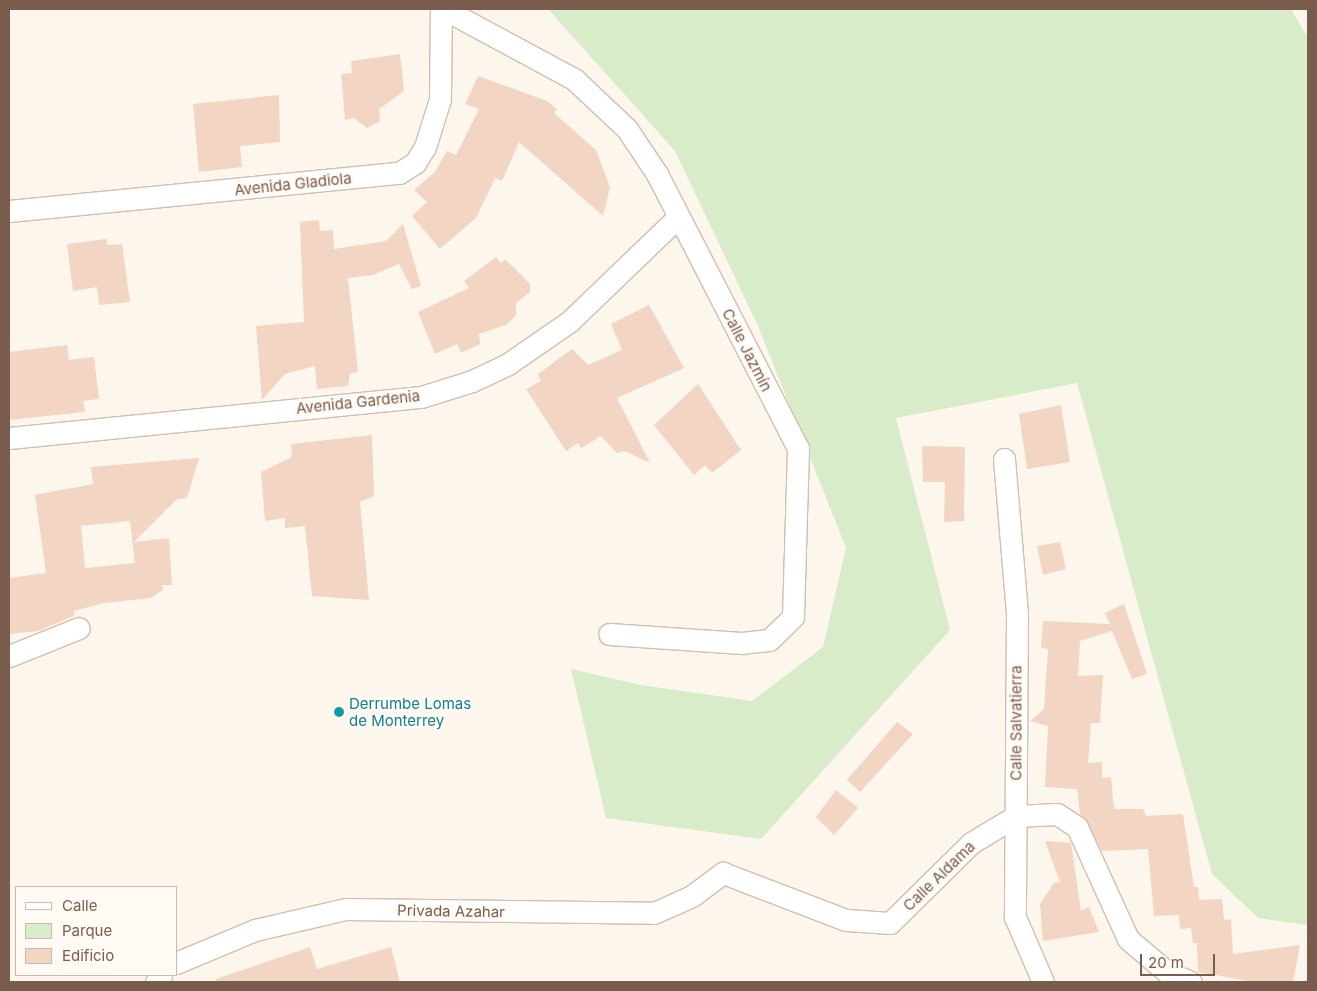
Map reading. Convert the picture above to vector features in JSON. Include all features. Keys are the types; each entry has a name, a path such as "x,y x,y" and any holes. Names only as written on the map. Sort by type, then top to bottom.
{"street":[{"name":"Avenida Gladiola","path":"9,211 398,173 415,163 425,147 440,99 442,9"},
{"name":"Calle Jazmín","path":"442,9 574,79 627,129 678,217 798,448 793,617 768,640 742,643 609,634"},
{"name":"Avenida Gardenia","path":"9,438 421,397 472,381 508,364 570,321 678,217"},
{"name":"Calle Salvatierra","path":"1004,459 1017,614 1015,917 1043,982"},
{"path":"9,656 79,628"},
{"name":"Calle Aldama","path":"723,873 846,920 890,923 971,843 1016,816 1057,814 1077,827 1128,939 1167,972 1191,982"},
{"name":"Privada Azahar","path":"178,962 254,930 346,909 654,913 692,896 723,873"}],"green space":[{"path":"548,9 1291,9 1308,38 1308,925 1258,918 1212,874 1077,383 896,418 950,630 761,839 606,818 571,669 641,685 752,701 823,647 846,548 758,326 675,151"}],"building":[{"path":"400,54 404,91 379,109 380,121 367,128 354,118 345,120 341,74 352,73 351,61"},
{"path":"478,76 547,101 557,109 554,113 596,150 610,187 603,216 519,142 502,181 495,178 476,218 440,249 412,216 427,202 414,190 435,172 447,151 456,155 479,109 465,104"},
{"path":"279,95 280,142 240,146 242,167 199,172 193,104"},
{"path":"319,220 320,231 333,230 334,249 386,241 403,224 421,286 412,289 399,264 373,275 348,278 358,372 350,374 348,386 317,389 315,366 285,374 262,400 256,326 304,322 300,222"},
{"path":"107,239 107,245 122,244 130,302 99,305 97,287 73,291 67,244"},
{"path":"496,257 501,263 505,259 530,284 530,292 516,303 516,315 506,325 479,334 480,344 461,353 457,344 435,354 418,312 469,288 464,281"},
{"path":"649,305 684,368 617,398 650,463 625,451 617,453 601,436 581,448 578,443 566,451 526,389 541,381 538,374 572,349 588,365 622,350 611,324"},
{"path":"67,345 69,360 94,357 99,399 83,401 85,412 9,420 9,352"},
{"path":"698,384 741,450 712,473 705,465 694,475 654,425"},
{"path":"1061,405 1070,462 1027,469 1019,414"},
{"path":"372,435 374,496 360,502 369,600 312,596 305,526 285,528 285,518 265,521 261,472 292,457 291,444"},
{"path":"922,446 965,447 964,521 944,522 945,482 923,482"},
{"path":"199,458 187,498 177,499 134,542 169,538 172,585 162,585 163,590 151,598 104,603 74,611 74,616 38,631 9,634 9,578 46,573 35,495 93,484 91,467","holes":["130,521 135,563 85,568 81,526"]},
{"path":"1060,542 1066,569 1043,575 1037,546"},
{"path":"1124,604 1147,674 1132,679 1112,631 1080,641 1078,676 1103,675 1100,723 1091,723 1088,763 1102,762 1102,778 1111,777 1114,809 1143,809 1146,816 1183,814 1194,887 1198,887 1199,900 1222,899 1224,920 1231,919 1233,954 1300,945 1293,982 1254,982 1198,972 1197,943 1193,943 1191,928 1180,929 1179,915 1154,916 1148,849 1102,851 1080,814 1077,789 1045,787 1048,726 1030,721 1044,709 1048,649 1041,648 1043,621 1110,624 1105,613"},
{"path":"897,722 913,734 860,792 847,780"},
{"path":"836,790 858,808 834,835 816,817"},
{"path":"1045,841 1071,843 1081,911 1089,907 1099,932 1043,941 1040,904 1054,883 1060,882"},
{"path":"310,947 317,969 391,947 400,982 217,982 216,979"}],"place":[{"name":"Derrumbe Lomas de Monterrey","path":"339,712"}]}
